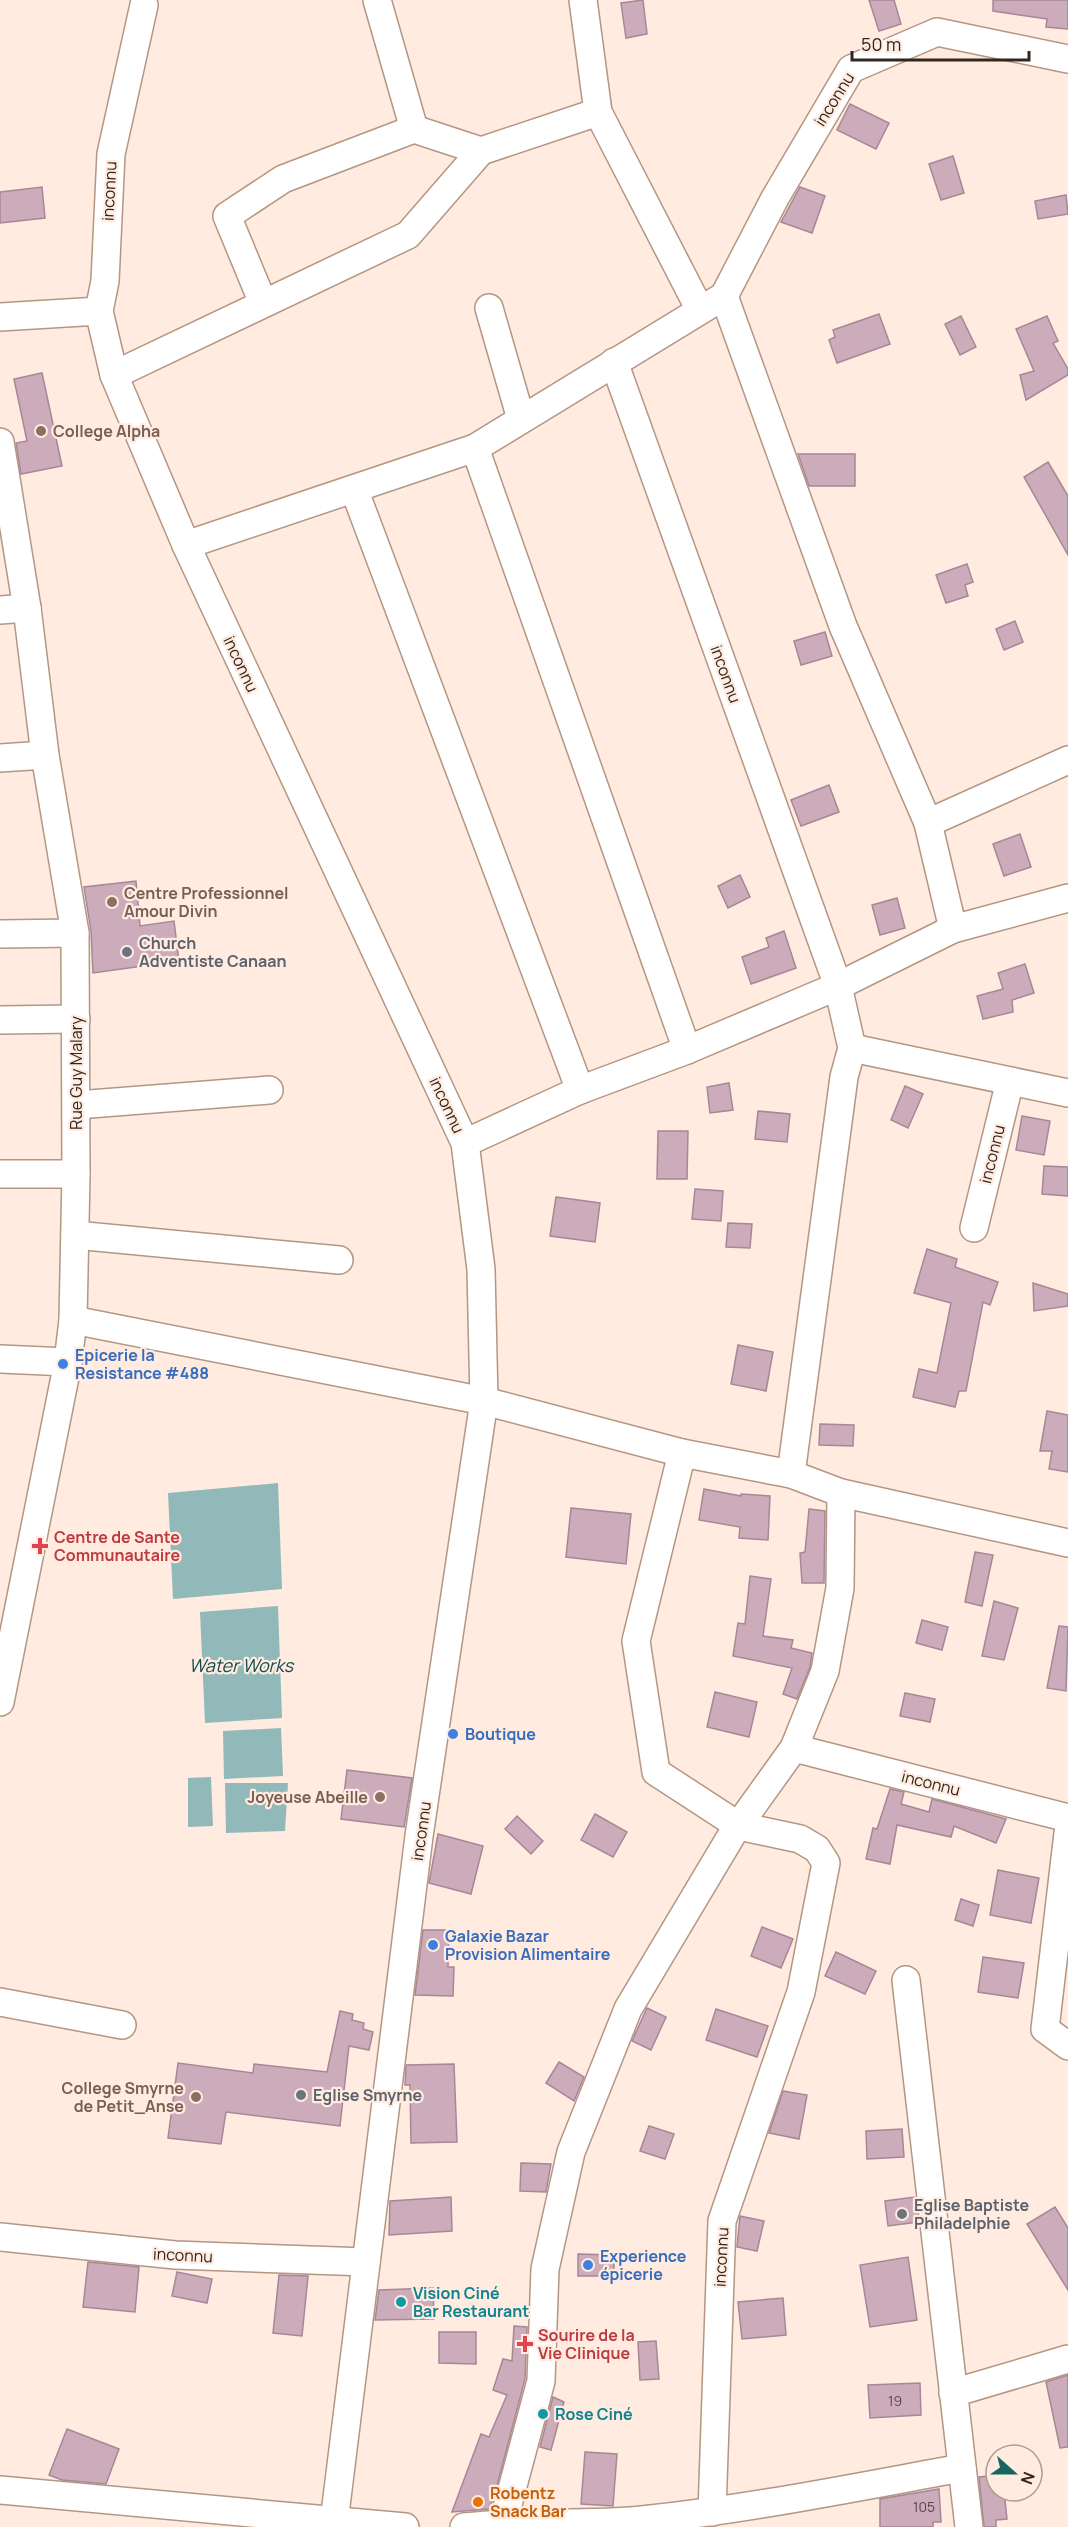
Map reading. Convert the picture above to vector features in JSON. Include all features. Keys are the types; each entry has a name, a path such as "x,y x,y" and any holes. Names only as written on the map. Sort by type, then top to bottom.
{"street":[{"path":"376,0 414,129"},
{"path":"583,0 598,112 700,310"},
{"name":"inconnu","path":"144,5 111,154 105,281 99,311 114,375 186,545 465,1143 481,1269 484,1401 419,1836 334,2522"},
{"name":"inconnu","path":"724,296 775,198 851,69 937,32 1068,59"},
{"path":"114,375 408,235 481,151 598,112"},
{"path":"263,303 227,216 282,179 414,129 481,151"},
{"path":"186,545 475,448 724,296 843,626 928,823 953,929"},
{"path":"489,308 522,419"},
{"path":"0,317 99,311"},
{"name":"inconnu","path":"614,362 838,986 852,1048 844,1077 791,1474"},
{"name":"Rue Guy Malary","path":"0,442 27,608 45,755 75,933 77,1105 73,1320 68,1362 10,1599 0,1702"},
{"path":"475,448 687,1050"},
{"path":"354,489 580,1090"},
{"path":"0,610 27,608"},
{"path":"0,758 45,755"},
{"path":"928,823 1068,760"},
{"name":"inconnu","path":"465,1143 580,1090 687,1050 838,986 953,929 1068,898"},
{"path":"0,934 75,933"},
{"path":"0,1020 76,1018"},
{"path":"852,1048 1068,1093"},
{"name":"inconnu","path":"974,1228 1010,1081"},
{"path":"77,1105 269,1090"},
{"path":"0,1174 76,1174"},
{"path":"75,1235 339,1260"},
{"path":"73,1320 484,1401 682,1454 791,1474 841,1493 1068,1543"},
{"path":"0,1359 68,1362"},
{"name":"inconnu","path":"682,1454 669,1497 636,1641 656,1772 739,1826 800,1839 817,1849 826,1863 801,1992 722,2221 712,2512"},
{"path":"502,2523 541,2380 545,2269 571,2152 628,2009 733,1833 794,1748 825,1671 840,1588 841,1493"},
{"name":"inconnu","path":"794,1748 1068,1818"},
{"path":"1068,1833 1045,2029 1068,2046"},
{"path":"906,1980 969,2527"},
{"path":"0,2002 122,2025"},
{"name":"inconnu","path":"0,2237 175,2255 366,2262"},
{"path":"954,2393 1068,2359"},
{"path":"464,2527 502,2523 640,2524 962,2468"},
{"path":"0,2490 405,2527"}],"water":[{"path":"278,1483 282,1589 173,1599 168,1493"},
{"name":"Water Works","path":"278,1606 282,1718 205,1723 200,1612"},
{"path":"281,1728 283,1776 224,1779 223,1731"},
{"path":"211,1777 213,1826 188,1827 188,1778"},
{"path":"225,1783 288,1783 285,1831 226,1833"}],"building":[{"path":"643,0 647,34 626,38 621,3"},
{"path":"869,0 894,0 901,24 879,31"},
{"path":"993,0 1068,0 1068,29 1046,27 1047,19 993,11"},
{"path":"850,104 889,123 876,149 837,130"},
{"path":"953,156 964,193 941,200 929,164"},
{"path":"42,187 45,218 0,223 0,192"},
{"path":"800,187 825,196 812,233 781,222"},
{"path":"1066,195 1068,214 1038,219 1035,201"},
{"path":"879,314 890,344 837,363 829,340 835,337 833,330"},
{"path":"961,316 976,347 960,355 945,324"},
{"path":"1047,316 1058,341 1053,343 1068,369 1068,375 1026,400 1020,375 1034,371 1016,329"},
{"path":"42,373 62,466 21,474 16,443 27,441 14,379"},
{"path":"798,454 855,454 855,486 809,486"},
{"path":"1048,462 1068,496 1068,555 1024,477"},
{"path":"967,564 973,582 965,585 968,596 946,603 936,575"},
{"path":"1015,621 1023,642 1004,650 996,629"},
{"path":"825,632 832,656 801,665 794,641"},
{"path":"829,785 839,812 801,826 791,800"},
{"path":"1020,834 1031,867 1004,876 993,844"},
{"path":"740,875 750,897 728,908 718,886"},
{"path":"136,881 140,926 174,921 179,961 93,973 91,931 84,887"},
{"path":"897,898 905,928 880,935 872,905"},
{"path":"784,931 796,968 751,984 742,957 769,947 766,938"},
{"path":"1025,964 1034,993 1012,1000 1013,1012 983,1019 977,996 1003,989 998,973"},
{"path":"729,1083 733,1110 710,1113 707,1087"},
{"path":"905,1086 923,1094 908,1128 891,1120"},
{"path":"758,1111 790,1114 787,1142 755,1139"},
{"path":"1022,1116 1050,1121 1044,1155 1016,1150"},
{"path":"658,1131 688,1131 687,1179 657,1179"},
{"path":"1044,1166 1068,1167 1068,1196 1042,1194"},
{"path":"695,1189 723,1191 721,1221 692,1219"},
{"path":"556,1197 600,1203 595,1242 550,1236"},
{"path":"728,1223 752,1224 750,1248 726,1247"},
{"path":"927,1249 957,1259 955,1267 998,1282 990,1305 983,1302 966,1391 959,1391 955,1407 913,1397 919,1369 937,1373 951,1303 914,1293"},
{"path":"1033,1283 1068,1294 1068,1306 1034,1311"},
{"path":"738,1345 773,1352 766,1391 731,1384"},
{"path":"1047,1411 1068,1415 1068,1472 1049,1469 1052,1451 1040,1451"},
{"path":"820,1424 854,1425 853,1446 819,1445"},
{"path":"704,1489 741,1496 741,1494 770,1496 768,1540 739,1538 740,1527 699,1520"},
{"path":"571,1508 631,1514 626,1564 566,1557"},
{"path":"809,1509 825,1511 824,1583 802,1583 800,1553 805,1552"},
{"path":"975,1552 993,1555 982,1606 965,1602"},
{"path":"750,1576 771,1579 763,1636 793,1640 791,1648 812,1653 810,1667 797,1699 783,1694 792,1668 733,1656 738,1623 745,1624"},
{"path":"994,1601 1018,1608 1004,1660 982,1656"},
{"path":"922,1620 948,1627 942,1650 916,1643"},
{"path":"1059,1626 1068,1627 1066,1691 1047,1688"},
{"path":"715,1692 757,1702 749,1737 707,1727"},
{"path":"905,1693 935,1699 930,1722 900,1716"},
{"path":"347,1770 412,1778 404,1827 341,1819"},
{"path":"890,1789 904,1792 901,1804 929,1812 932,1799 1006,1819 996,1843 954,1826 951,1837 897,1825 890,1864 866,1859 873,1828 877,1829"},
{"path":"595,1814 627,1832 613,1857 581,1840"},
{"path":"517,1816 543,1841 531,1854 505,1829"},
{"path":"438,1834 483,1846 471,1894 429,1883"},
{"path":"998,1870 1039,1878 1031,1923 990,1915"},
{"path":"961,1899 979,1905 973,1926 955,1920"},
{"path":"762,1927 793,1939 781,1968 751,1956"},
{"path":"423,1930 449,1930 448,1967 454,1967 453,1996 415,1995"},
{"path":"836,1952 876,1971 865,1994 825,1976"},
{"path":"983,1957 1024,1963 1018,1998 978,1992"},
{"path":"647,2008 666,2017 651,2050 632,2041"},
{"path":"716,2009 768,2026 757,2057 706,2040"},
{"path":"340,2011 353,2014 352,2020 364,2023 363,2029 373,2032 369,2050 349,2046 340,2126 226,2112 221,2144 168,2138 178,2063 253,2073 254,2064 327,2072"},
{"path":"559,2062 584,2077 574,2101 546,2083"},
{"path":"454,2064 457,2142 411,2143 410,2085 405,2085 406,2065"},
{"path":"783,2091 807,2095 799,2139 769,2133"},
{"path":"649,2126 674,2134 665,2159 640,2151"},
{"path":"902,2129 904,2157 867,2159 866,2131"},
{"path":"521,2163 551,2164 546,2192 520,2191"},
{"path":"451,2197 452,2231 389,2235 390,2201"},
{"path":"915,2197 918,2222 888,2226 885,2201"},
{"path":"1055,2207 1068,2228 1068,2290 1027,2224"},
{"path":"740,2216 764,2221 757,2251 737,2247"},
{"path":"578,2254 614,2255 614,2276 578,2276"},
{"path":"908,2257 917,2320 870,2327 860,2265"},
{"path":"88,2262 139,2267 135,2312 83,2307"},
{"path":"177,2272 212,2279 207,2303 172,2296"},
{"path":"279,2275 308,2276 302,2336 273,2333"},
{"path":"433,2288 434,2319 375,2320 379,2290"},
{"path":"783,2298 786,2335 742,2339 738,2302"},
{"path":"514,2326 527,2327 525,2379 494,2497 489,2509 452,2512 481,2434 489,2437 507,2395 493,2390 503,2359 512,2361"},
{"path":"439,2332 476,2332 476,2364 439,2363"},
{"path":"656,2341 659,2379 640,2380 638,2342"},
{"path":"1068,2375 1068,2447 1060,2448 1046,2382"},
{"path":"920,2383 921,2415 870,2418 868,2385"},
{"path":"553,2397 564,2402 551,2450 540,2447"},
{"path":"67,2429 119,2449 106,2484 62,2480 49,2475"},
{"path":"585,2452 617,2454 613,2506 581,2504"},
{"path":"984,2476 984,2503 1005,2503 1007,2519 996,2520 996,2527 984,2527 979,2477"},
{"path":"939,2489 941,2522 933,2522 933,2527 880,2527 880,2499"}],"place":[{"name":"College Alpha","path":"41,431"},
{"name":"Centre Professionnel Amour Divin","path":"112,902"},
{"name":"Church Adventiste Canaan","path":"127,952"},
{"name":"Epicerie la Resistance #488","path":"63,1364"},
{"name":"Centre de Sante Communautaire","path":"40,1546"},
{"name":"Boutique","path":"453,1734"},
{"name":"Joyeuse Abeille","path":"380,1797"},
{"name":"Galaxie Bazar Provision Alimentaire","path":"433,1945"},
{"name":"Eglise Smyrne","path":"301,2095"},
{"name":"College Smyrne de Petit_Anse","path":"196,2097"},
{"name":"Eglise Baptiste Philadelphie","path":"902,2214"},
{"name":"Experience épicerie","path":"588,2265"},
{"name":"Vision Ciné Bar Restaurant","path":"401,2302"},
{"name":"Sourire de la Vie Clinique","path":"525,2344"},
{"name":"Rose Ciné","path":"543,2414"},
{"name":"Robentz Snack Bar","path":"478,2502"}]}
